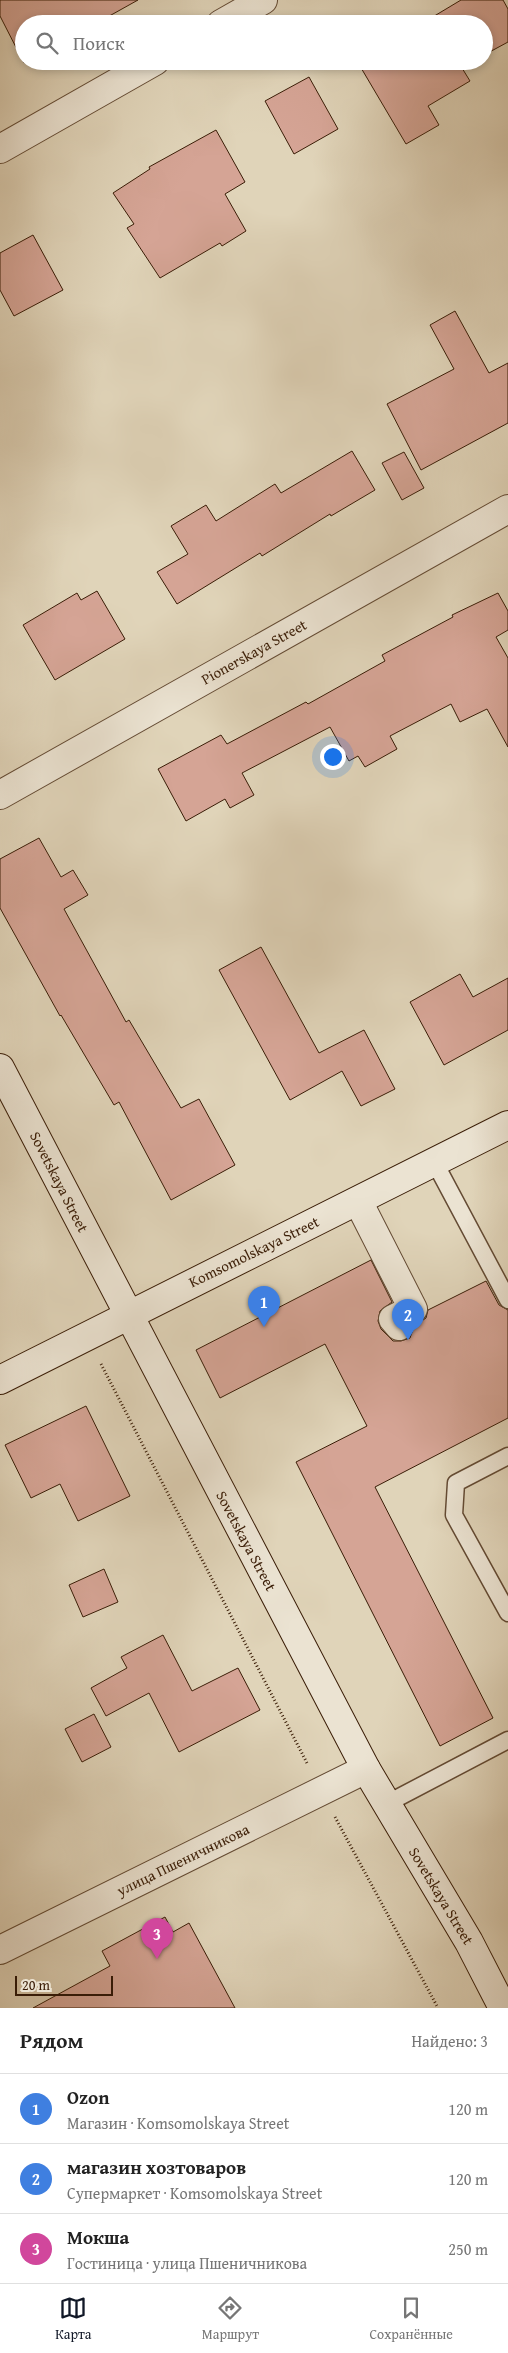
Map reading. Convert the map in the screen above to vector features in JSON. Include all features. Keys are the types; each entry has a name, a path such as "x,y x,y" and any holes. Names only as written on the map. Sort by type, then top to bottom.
{"street":[{"path":"237,15 263,0"},
{"path":"0,149 139,70"},
{"name":"Pionerskaya Street","path":"0,795 508,509"},
{"name":"Sovetskaya Street","path":"0,1068 366,1769 469,1942 504,2005"},
{"name":"Komsomolskaya Street","path":"0,1380 128,1314 435,1163 508,1125"},
{"path":"358,1201 413,1309 393,1319 399,1326"},
{"name":"улица Пшеничникова","path":"0,1950 366,1769"}],"lane":[{"path":"435,1163 508,1300"},
{"path":"508,1456 456,1483 454,1514 508,1613"},
{"path":"386,1804 508,1740"}],"path":[{"path":"87,1335 322,1792 438,2008"}],"building":[{"path":"0,0 138,0 111,15 15,15 15,45 0,16"},
{"path":"461,0 503,0 508,9 508,42 493,50 493,15 436,15"},
{"path":"362,70 463,70 470,81 428,106 439,125 406,144"},
{"path":"309,77 338,129 294,154 265,101"},
{"path":"216,130 245,182 225,194 246,231 222,246 220,243 160,278 127,228 134,224 113,193 150,169 149,167"},
{"path":"33,235 63,290 14,316 0,290 0,253"},
{"path":"455,311 489,373 508,363 508,423 421,470 387,404 454,369 430,325"},
{"path":"352,451 375,490 331,516 330,514 262,556 260,553 177,604 157,572 188,554 171,526 206,505 216,521 275,484 281,493"},
{"path":"404,452 424,488 402,500 382,463"},
{"path":"97,591 125,639 55,680 23,625 77,593 81,600"},
{"path":"498,593 508,611 508,630 496,637 508,658 508,747 487,709 460,722 451,704 390,736 397,749 365,767 358,756 349,761 330,727 242,773 254,795 230,808 225,799 186,821 158,769 221,735 227,744 306,702 308,704 385,661 382,655 453,617 452,615"},
{"path":"39,838 61,877 73,870 88,895 64,909 126,1022 129,1020 181,1108 199,1099 235,1165 171,1200 119,1102 114,1105 60,1016 0,908 0,859"},
{"path":"261,947 319,1053 364,1030 395,1089 361,1106 342,1071 290,1100 219,970"},
{"path":"460,974 473,997 508,978 508,1030 444,1065 410,1002"},
{"path":"371,1260 392,1302 380,1311 378,1321 381,1329 393,1341 410,1338 414,1326 426,1318 428,1310 486,1281 499,1305 508,1310 508,1418 375,1487 493,1718 440,1746 296,1462 367,1426 325,1344 220,1398 196,1350"},
{"path":"86,1406 130,1496 78,1521 60,1484 31,1498 5,1445"},
{"path":"104,1569 118,1602 83,1617 69,1585"},
{"path":"163,1635 192,1691 238,1668 260,1710 179,1752 149,1693 106,1716 91,1688 127,1668 121,1657"},
{"path":"94,1714 111,1747 82,1762 65,1729"},
{"path":"165,1917 173,1932 189,1923 235,2008 33,2008 110,1966 102,1951"}],"place":[{"name":"Ozon","path":"264,1327"},
{"name":"магазин хозтоваров","path":"408,1340"},
{"name":"Мокша","path":"157,1959"}]}
